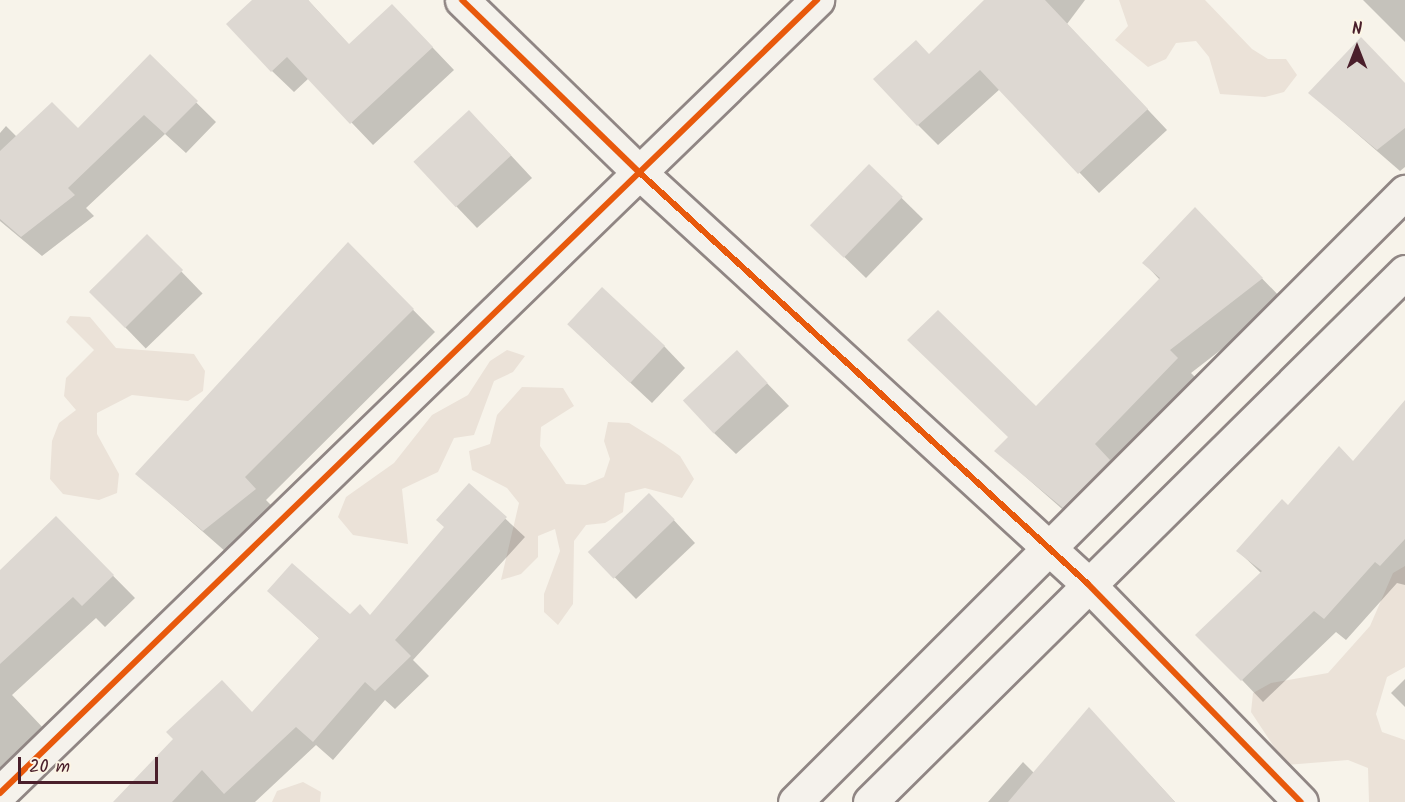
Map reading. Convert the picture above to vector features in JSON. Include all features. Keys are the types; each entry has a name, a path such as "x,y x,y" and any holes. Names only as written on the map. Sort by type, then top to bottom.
{"street":[{"path":"462,0 640,172 1088,583 1301,802"},
{"path":"0,793 817,0"},
{"path":"795,802 1405,192"},
{"path":"870,802 1088,583 1405,272"}],"shaded area":[{"path":"1119,0 1205,0 1252,49 1268,59 1286,59 1297,75 1284,92 1265,97 1220,94 1209,57 1196,41 1176,43 1166,59 1148,67 1115,40 1128,26"},
{"path":"70,316 90,317 116,348 194,354 205,371 203,391 188,401 132,395 97,413 97,434 119,474 117,493 99,500 63,494 50,479 52,441 59,423 76,410 64,396 66,378 94,350 66,322"},
{"path":"507,350 525,356 513,372 494,381 474,435 454,438 438,472 402,489 408,544 353,535 338,517 346,497 394,463 432,415 468,395 490,361"},
{"path":"522,387 563,388 574,406 541,427 540,446 566,484 585,485 604,477 610,459 604,441 608,422 629,423 663,444 680,456 694,479 682,498 645,488 625,493 623,512 605,523 586,525 574,541 573,604 558,625 544,612 544,594 560,551 555,529 538,536 538,557 521,574 501,580 519,503 507,488 472,470 469,451 490,444 497,415"},
{"path":"1405,566 1405,667 1387,677 1376,714 1382,732 1405,740 1405,802 1369,802 1368,768 1348,760 1286,765 1251,712 1253,693 1271,683 1328,673 1370,626 1393,573"},
{"path":"303,782 321,792 320,802 272,802 277,791"}],"building":[{"path":"252,0 308,0 349,44 392,4 433,47 350,124 287,57 271,72 226,24"},
{"path":"984,0 1045,0 1148,109 1078,174 980,70 917,126 873,79 916,40 929,54"},
{"path":"1361,37 1405,83 1405,128 1377,150 1308,93"},
{"path":"150,54 198,101 165,134 144,115 68,188 75,195 21,237 0,219 0,151 52,102 78,128"},
{"path":"469,110 511,155 456,207 413,162"},
{"path":"869,164 903,197 844,258 810,225"},
{"path":"1195,207 1263,278 1170,350 1178,358 1095,444 1110,460 1063,508 994,451 1008,437 907,340 938,310 1036,406 1160,278 1142,263"},
{"path":"147,234 183,270 125,328 89,292"},
{"path":"348,242 414,309 245,477 256,489 203,531 135,474"},
{"path":"602,287 665,346 630,383 567,324"},
{"path":"737,350 768,383 714,433 683,400"},
{"path":"1405,400 1405,539 1380,566 1375,562 1324,619 1314,611 1241,681 1195,635 1262,571 1236,551 1282,499 1288,505 1339,446 1353,461"},
{"path":"469,483 507,517 395,640 411,656 375,691 365,682 313,742 296,727 224,794 202,770 172,802 113,802 173,739 166,732 222,680 252,712 319,638 267,591 292,563 350,614 360,604 370,615 444,527 436,520"},
{"path":"649,493 675,520 614,579 588,552"},
{"path":"56,516 114,575 82,606 73,597 0,664 0,570"},
{"path":"1089,707 1175,802 1008,802"}],"cycle path":[{"path":"462,0 640,173 1087,583 1301,802"},
{"path":"0,793 817,0"}]}
